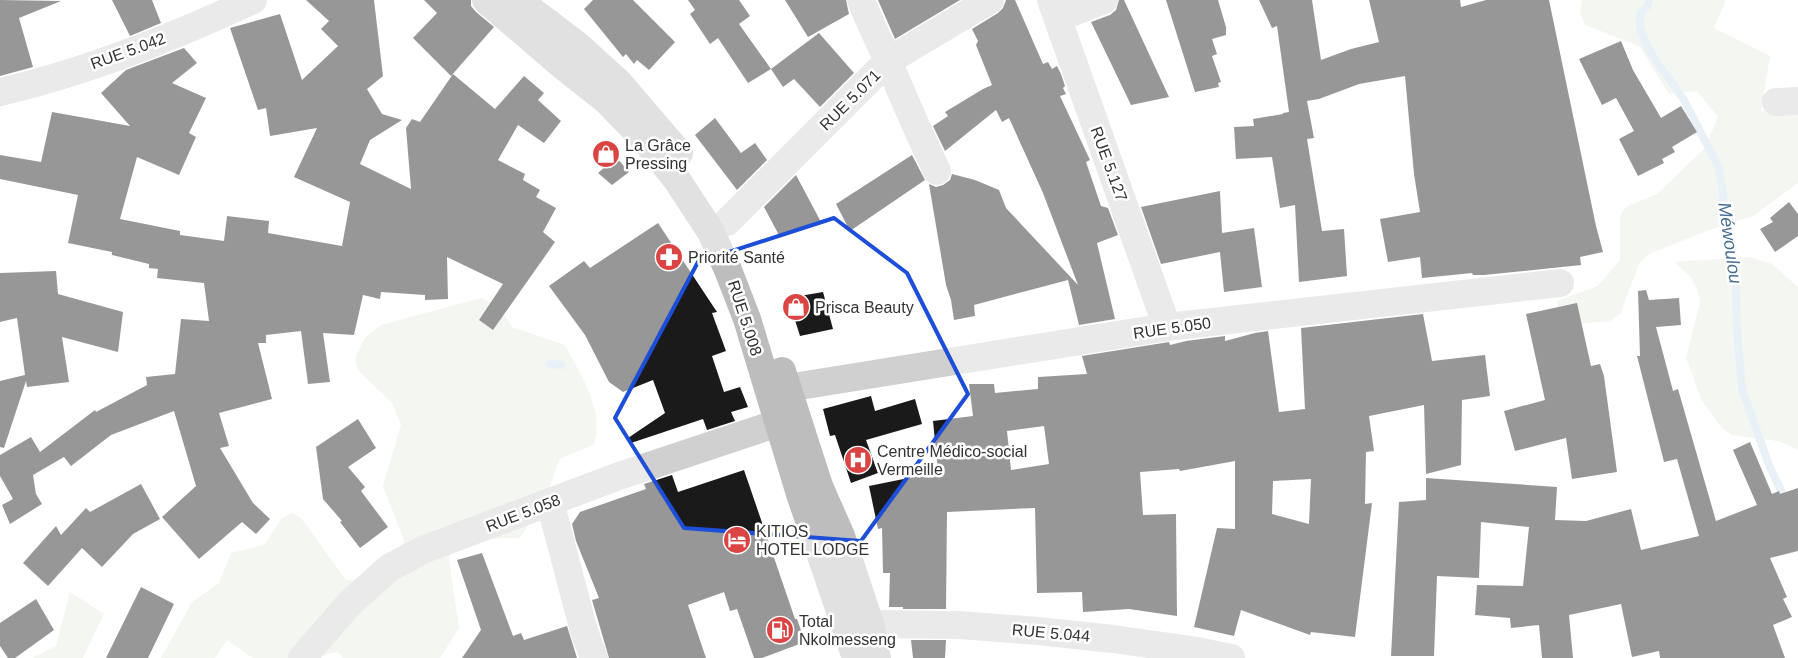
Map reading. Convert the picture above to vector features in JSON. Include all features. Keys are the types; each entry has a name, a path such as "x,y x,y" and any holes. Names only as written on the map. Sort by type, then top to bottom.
{"main road":[{"name":"RUE 5.008","path":"486,0 606,100 642,138 677,180 711,232 747,319 800,494 856,658"},
{"name":"RUE 5.008","path":"518,0 577,45 619,82 655,123 694,173 728,222 755,285 819,486 842,536 870,624 877,658"}],"street":[{"name":"RUE 5.042","path":"0,92 22,87 113,58 206,22 253,0"},
{"path":"861,0 937,172"},
{"name":"RUE 5.071","path":"728,222 888,61 990,0"},
{"path":"1054,9 1104,0"},
{"name":"RUE 5.127","path":"1054,9 1167,327"},
{"name":"RUE 5.050","path":"787,388 1167,327 1560,283"},
{"name":"RUE 5.058","path":"302,658 350,602 389,568 425,549 619,476 778,423"},
{"path":"550,502 584,631 594,658"},
{"name":"RUE 5.044","path":"870,624 959,625 1038,631 1192,650 1231,658"}],"highlighted area":[{"path":"834,218 907,273 968,394 861,541 684,528 615,418 698,262"}],"shaded area":[{"path":"1582,0 1726,0 1714,28 1770,56 1761,111 1798,109 1798,183 1753,216 1709,230 1649,254 1640,262 1620,314 1610,321 1576,324 1558,313 1557,301 1598,286 1620,260 1620,216 1626,207 1657,194 1705,148 1718,117 1697,91 1669,94 1639,46 1585,25 1580,13"},
{"path":"1749,257 1772,264 1798,287 1798,450 1778,441 1732,435 1722,428 1702,401 1686,358 1700,302 1698,291 1691,277 1674,262"},
{"path":"481,298 500,307 512,327 565,345 584,380 594,405 597,431 594,444 560,459 547,493 520,538 474,539 453,548 449,559 459,628 440,658 343,658 338,652 327,654 320,658 253,658 227,640 215,658 161,658 192,602 219,583 231,553 264,545 282,518 292,513 301,518 346,580 368,581 397,561 404,540 383,486 401,425 392,403 358,370 355,359 364,339 381,325"},
{"path":"70,592 104,614 83,658 32,658 56,646"}],"building":[{"path":"0,0 61,1 19,18 33,67 0,76"},
{"path":"112,0 152,0 161,23 130,36"},
{"path":"306,0 374,0 383,76 367,89 382,114 402,120 370,140 360,164 411,189 406,128 412,119 420,122 453,74 495,109 524,76 544,93 538,100 561,121 544,143 518,125 498,160 525,174 523,180 540,190 536,197 556,208 543,232 555,242 493,330 479,320 503,284 447,257 448,299 425,300 425,295 381,292 380,299 363,295 354,335 323,333 330,382 308,384 301,331 266,335 266,343 258,343 272,399 219,413 229,446 220,448 253,503 270,519 256,534 242,522 199,559 162,517 196,486 174,411 111,435 71,466 64,457 33,475 36,494 42,504 10,524 2,505 13,499 0,476 0,455 31,437 40,452 95,410 96,412 147,385 146,377 175,374 181,319 209,321 204,283 157,278 158,269 149,268 149,264 112,255 112,252 68,243 78,195 0,179 0,155 41,162 52,112 130,126 101,93 126,70 184,48 197,63 172,83 206,98 189,133 196,137 179,175 137,157 120,219 180,231 180,235 224,241 227,216 269,221 268,233 342,246 350,202 294,177 317,128 270,136 266,108 258,110 230,28 280,14 302,80 338,46 321,29 329,21"},
{"path":"424,0 471,0 471,6 476,12 494,27 451,76 413,38 437,13"},
{"path":"593,0 633,0 675,42 649,70 637,60 634,64 626,54 623,57 584,9"},
{"path":"688,0 739,0 750,16 739,24 771,69 748,83 718,38 710,44 690,14 695,10"},
{"path":"785,0 846,0 849,14 808,37"},
{"path":"878,0 960,0 895,39"},
{"path":"1006,0 1015,0 1043,64 1048,62 1052,69 1057,66 1061,74 1066,94 1060,96 1090,160 1086,162 1101,206 1108,208 1118,235 1097,243 1115,319 1079,325 1068,280 974,305 975,316 954,320 951,300 946,285 929,184 936,187 943,185 950,180 952,174 975,180 999,190 1006,208 1078,285 1043,193 1009,118 1002,122 996,110 945,151 933,126 948,116 945,112 992,85 976,45 978,41 972,29 998,13 1003,8"},
{"path":"1119,0 1124,0 1169,97 1131,105 1091,22 1110,15 1116,10"},
{"path":"1166,0 1218,0 1226,27 1226,35 1212,39 1217,54 1212,56 1221,82 1218,83 1219,87 1195,92"},
{"path":"1259,0 1312,0 1321,60 1351,49 1379,42 1369,0 1460,0 1461,7 1486,0 1549,0 1603,252 1580,257 1581,265 1484,275 1473,275 1472,273 1422,278 1420,257 1388,262 1380,219 1420,212 1414,174 1405,76 1359,84 1319,99 1307,101 1314,138 1307,139 1322,231 1344,229 1347,276 1299,282 1295,205 1280,208 1272,157 1236,159 1234,127 1254,126 1253,119 1289,112 1277,26 1272,28"},
{"path":"819,33 854,73 820,107 794,79 783,87 771,69"},
{"path":"1621,41 1633,70 1661,118 1681,106 1697,132 1672,147 1675,152 1662,159 1664,163 1638,176 1619,139 1634,131 1616,98 1602,105 1579,59"},
{"path":"715,118 741,153 755,143 767,160 737,190 695,135"},
{"path":"912,155 925,180 850,231 836,204"},
{"path":"616,157 629,172 612,185 598,173"},
{"path":"796,175 821,222 780,237 764,207"},
{"path":"1220,191 1222,233 1254,228 1262,287 1224,292 1220,252 1161,264 1141,207"},
{"path":"1789,202 1798,214 1798,236 1775,252 1760,229 1773,222 1770,218"},
{"path":"658,223 717,312 712,313 726,351 712,356 724,392 740,387 748,407 731,412 735,421 707,430 703,419 631,443 628,438 665,413 653,380 623,392 609,382 585,335 549,286 584,261 590,268"},
{"path":"56,271 58,294 123,312 118,352 62,337 69,382 27,387 26,381 4,448 0,447 0,381 25,375 17,318 0,322 0,273"},
{"path":"1646,290 1649,300 1679,298 1681,325 1656,327 1673,391 1678,389 1716,521 1757,505 1733,450 1750,442 1772,494 1779,491 1780,494 1798,488 1798,551 1770,558 1787,597 1783,599 1792,617 1773,625 1785,658 1660,658 1659,651 1632,657 1621,604 1569,615 1573,658 1542,658 1539,625 1511,628 1510,618 1475,615 1477,585 1523,586 1529,527 1481,522 1479,578 1437,576 1434,656 1391,656 1399,502 1426,500 1426,478 1557,487 1555,520 1586,521 1631,509 1641,550 1699,536 1677,459 1664,462 1637,356 1640,356 1638,291"},
{"path":"823,292 833,329 800,336 788,298"},
{"path":"1577,303 1591,366 1600,364 1604,376 1617,472 1572,479 1566,438 1515,451 1504,411 1545,400 1526,314"},
{"path":"1423,314 1432,361 1485,355 1490,396 1462,400 1461,465 1426,474 1424,405 1369,416 1374,451 1366,452 1365,504 1372,503 1355,637 1311,632 1310,635 1241,610 1234,636 1194,627 1217,528 1235,529 1235,461 1180,471 1179,469 1140,472 1143,515 1176,514 1177,616 1129,609 1083,612 1082,592 1037,593 1035,508 947,512 946,609 903,609 903,607 889,607 890,573 883,573 882,528 878,529 869,486 938,472 933,421 973,416 969,384 994,384 995,393 1038,389 1038,377 1087,374 1082,356 1169,342 1170,345 1225,336 1225,341 1268,331 1279,412 1305,409 1301,328","holes":["1044,426 1049,464 1011,470 1007,431","1311,479 1309,524 1272,514 1273,481"]},
{"path":"871,396 875,411 915,399 922,424 866,440 878,473 851,483 835,435 830,436 823,409"},
{"path":"358,419 376,448 348,467 365,487 361,491 388,527 360,548 340,522 342,521 323,499 316,447"},
{"path":"744,470 795,619 797,619 805,642 762,658 754,658 737,609 730,611 724,592 688,605 706,658 609,658 592,600 599,598 576,541 572,524 580,512 646,489 644,484 672,475 678,492"},
{"path":"141,484 160,519 133,534 102,567 82,548 48,586 23,563 56,526 61,535 86,508 90,512"},
{"path":"482,553 513,636 521,633 524,640 567,626 577,658 462,658 481,630 457,560"},
{"path":"141,587 174,604 148,658 106,658"},
{"path":"36,599 54,630 15,658 8,658 0,646 0,623"},
{"path":"911,640 946,640 945,658 913,658"}],"waterway":[{"name":"Méwoulou","path":"1649,0 1640,17 1640,26 1645,42 1684,100 1718,166 1723,190 1723,218 1733,250 1736,276 1737,328 1742,389 1769,465 1787,503"},
{"path":"550,364 562,365"}],"place":[{"name":"La Grâce Pressing","path":"606,154"},
{"name":"Priorité Santé","path":"669,257"},
{"name":"Prisca Beauty","path":"796,307"},
{"name":"Centre Médico-social Vermeille","path":"858,460"},
{"name":"KITIOS HOTEL LODGE","path":"737,540"},
{"name":"Total Nkolmesseng","path":"780,630"}]}
